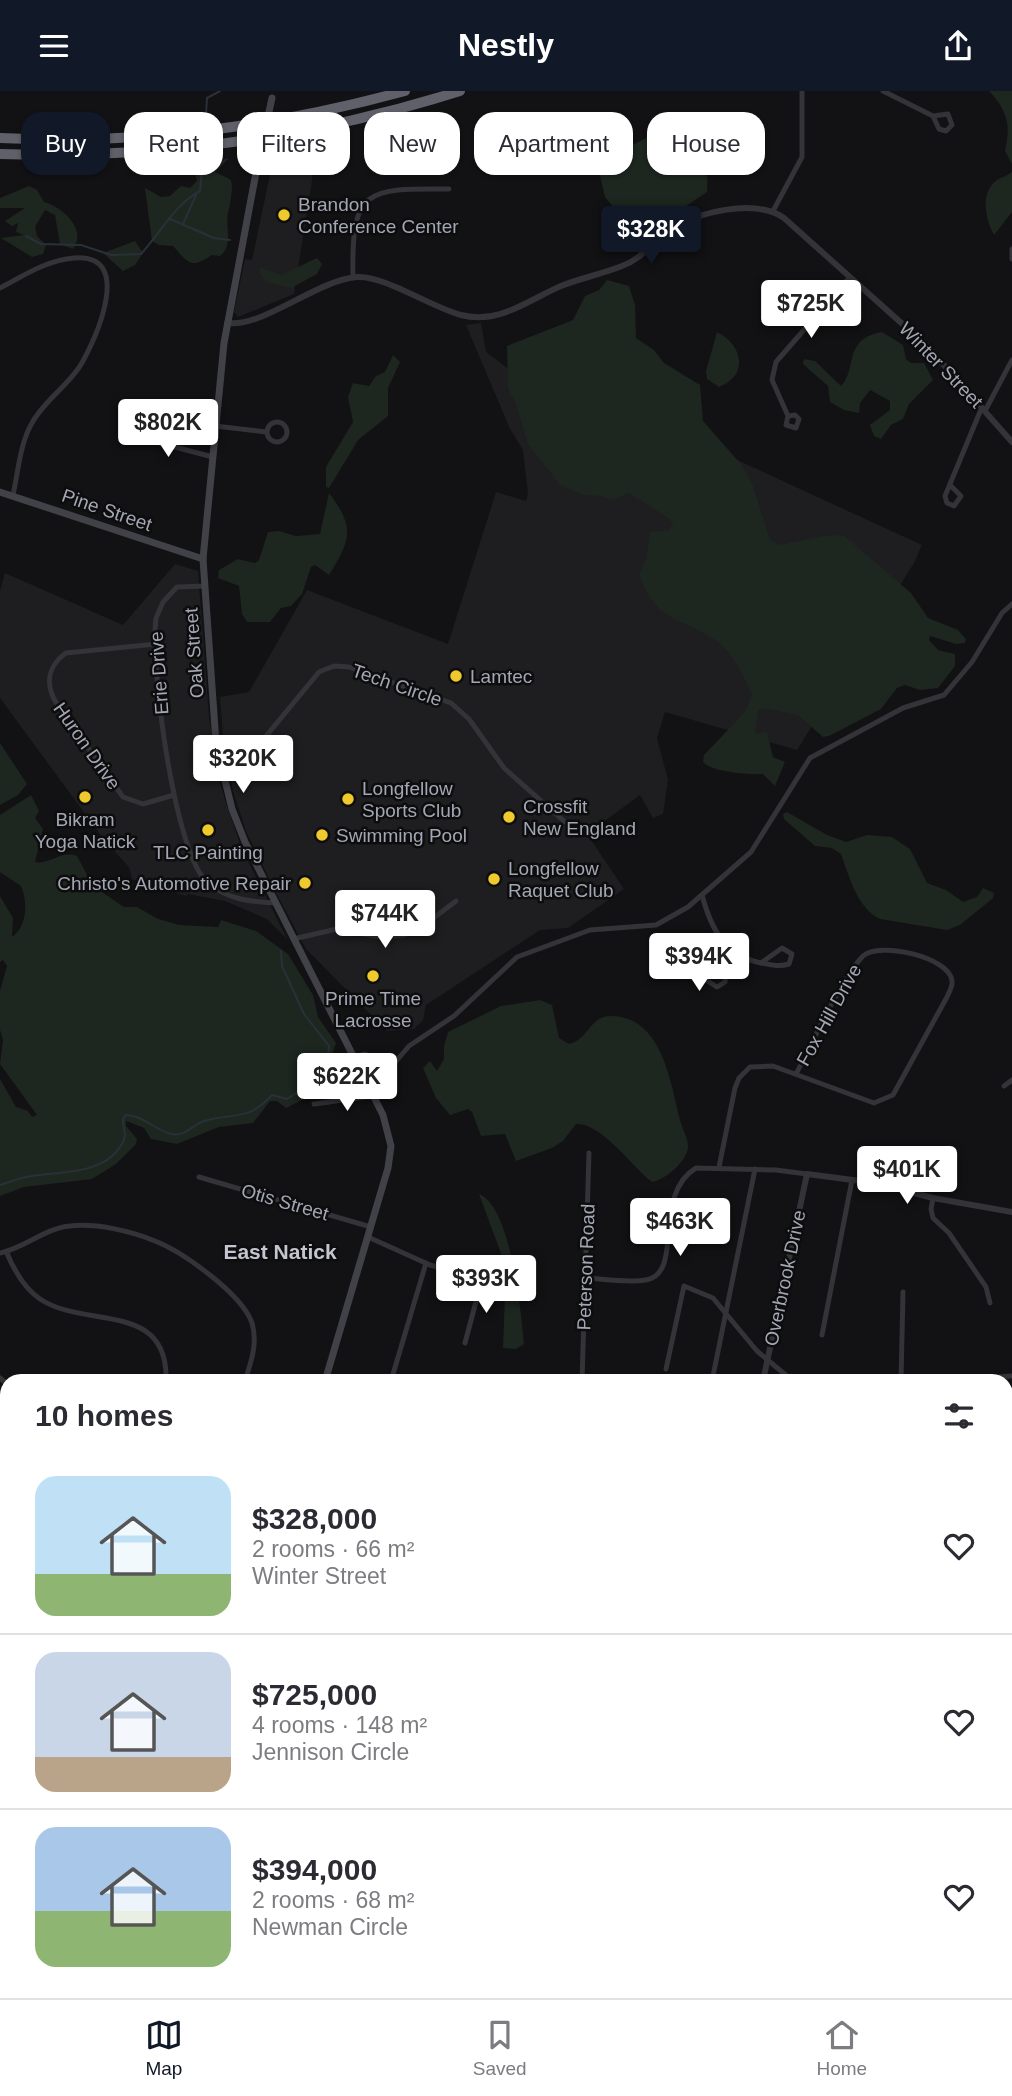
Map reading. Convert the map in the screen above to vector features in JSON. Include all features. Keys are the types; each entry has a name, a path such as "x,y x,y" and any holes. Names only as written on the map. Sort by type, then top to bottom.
{"highway":[{"path":"0,138 91,139 195,132 297,117 405,91"},
{"path":"0,154 125,153 250,141 353,121 460,91"}],"main road":[{"name":"Oak Street","path":"272,94 227,323 212,457 204,559 205,586 216,743 221,770 240,831 388,1130 391,1153 327,1374"},
{"name":"Pine Street","path":"0,492 204,559"}],"street":[{"path":"227,323 248,320 353,278 375,281 461,315 491,317 562,286 634,261 669,230 690,219 717,212 762,208 773,211 802,157 802,91"},
{"path":"883,91 933,116"},
{"path":"353,278 354,225 360,210 371,198 394,189 449,189"},
{"name":"Winter Street","path":"773,211 927,346 1012,442"},
{"path":"1012,249 1012,259"},
{"path":"0,288 41,267 75,258 96,263 105,273 109,286 83,361 28,429 13,495"},
{"path":"788,416 772,380 776,362 850,277"},
{"path":"950,485 983,409 1012,361"},
{"path":"215,426 266,432"},
{"path":"129,435 212,457"},
{"name":"Erie Drive","path":"205,586 180,586 168,595 157,616 156,644 166,758 174,795 192,857 206,881 219,891 239,899 275,902"},
{"path":"354,1057 365,1054 392,1066 411,1044 454,1016 517,957 590,930 656,925 674,916 702,895 757,845 797,773 810,758 903,708 944,695 972,662 1002,613 1012,604"},
{"name":"Huron Drive","path":"156,644 66,653 51,670 49,686 55,701 123,797 143,804 174,795"},
{"name":"Tech Circle","path":"221,770 241,762 253,752 319,672 331,667 346,666 429,693 454,706 473,723 504,768 565,822"},
{"path":"702,895 712,928 733,953 761,963 786,965 791,962 792,954 782,947 761,963"},
{"path":"293,939 337,929 380,937 404,935 423,926 456,901"},
{"name":"Fox Hill Drive","path":"719,1167 735,1088 743,1072 760,1065 796,1074 874,1103 886,1100 907,1070 947,996 952,981 948,971 935,961 891,950 875,949 866,953 851,973 796,1074"},
{"path":"722,967 733,953"},
{"path":"716,965 722,967 727,976 725,982 720,986 710,985 706,980 707,970 716,965"},
{"path":"1004,1086 1012,1080"},
{"path":"314,1104 373,1096"},
{"name":"Peterson Road","path":"582,1374 589,1153"},
{"path":"585,1278 640,1280 655,1277 663,1269 667,1257 669,1211 675,1192 693,1170 719,1167 807,1174 852,1180 1012,1212"},
{"path":"713,1374 755,1169"},
{"name":"Overbrook Drive","path":"764,1374 807,1174"},
{"name":"Otis Street","path":"199,1177 370,1227"},
{"path":"822,1335 852,1180"},
{"path":"933,1198 933,1218 952,1238 986,1287 990,1303"},
{"path":"165,1374 160,1348 143,1328 126,1321 60,1308 41,1300 26,1286 3,1252 57,1229 76,1226 140,1236 169,1247 227,1290 248,1313 255,1339 247,1374"},
{"path":"368,1237 426,1263 482,1279 465,1343"},
{"path":"393,1374 426,1263"},
{"path":"666,1369 684,1286 709,1294 767,1360 784,1374"},
{"path":"901,1374 902,1292"}],"shaded area":[{"path":"989,91 1012,91 1012,164 1005,151 1008,126 1004,112"},
{"path":"647,137 647,175 707,175 707,192 667,219 648,218 631,222 616,240 618,213 605,197 600,175 633,175 633,145"},
{"path":"1012,172 1012,212 994,235 986,207 988,192 997,180"},
{"path":"195,175 221,175 231,180 232,185 227,219 227,246 220,256 212,255 195,263 183,257 173,246 159,245 152,241 145,188 161,197 170,196 181,186 190,188 197,181"},
{"name":"Brandon Conference Center","path":"270,175 313,175 294,294 238,317 234,312 245,259 252,260"},
{"path":"29,186 37,190 44,202 65,213 75,226 77,241 73,249 60,244 55,215 45,210 35,227 37,236 46,245 43,254 32,257 1,238 24,235 16,232 18,223 12,226 5,221 25,208 0,208 0,198"},
{"path":"135,241 143,253 135,265 123,271 103,253"},
{"path":"317,258 322,264 317,274 291,288 266,282 260,274 260,267 281,275"},
{"path":"607,280 629,286 635,305 636,338 654,350 664,363 700,385 703,421 740,463 752,483 770,540 780,545 843,535 911,593 928,618 958,630 966,639 965,643 956,644 930,636 929,640 938,650 955,654 955,666 938,688 920,690 905,685 897,688 881,709 829,736 823,737 798,715 763,708 758,711 755,734 767,732 773,757 785,762 775,786 763,774 722,770 703,762 704,755 745,712 752,695 737,665 721,645 661,610 646,590 639,574 646,560 650,532 669,530 673,523 629,493 611,500 601,496 583,495 560,485 528,444 515,401 508,389 507,346 573,320 585,296 599,290"},
{"path":"481,323 486,352 534,388 698,442 922,545 914,563 797,750 665,712 657,738 668,780 663,814 653,818 640,795 587,834 624,889 568,928 540,930 426,1005 423,1020 414,1029 387,1031 306,949 275,891 246,831 234,794 224,751 220,697 249,692 307,590 448,644 496,492 526,501 528,494 523,450 510,429 466,325"},
{"path":"717,332 732,344 739,360 735,375 719,387 707,379 706,371"},
{"path":"882,332 903,345 906,359 911,363 924,363 933,380 909,404 903,419 891,425 881,439 874,436 870,425 890,410 890,401 870,390 860,403 859,413 844,410 830,402 828,386 803,364 804,359 815,361 841,386 861,341"},
{"path":"393,355 400,362 388,388 388,416 358,440 329,488 326,487 326,467 353,422 348,397 353,383 369,386 376,376 385,372"},
{"path":"329,493 343,516 347,534 342,553 329,575 315,565 311,567 302,594 291,606 281,608 270,622 247,622 242,614 239,586 218,578 219,570 238,559 255,563 259,560 268,532 279,531 296,536 320,534"},
{"path":"175,564 198,571 209,717 217,772 241,847 287,939 267,919 225,901 188,894 186,896 132,879 129,867 105,841 0,698 0,591 5,573 123,625"},
{"path":"0,743 27,784 18,795 0,805"},
{"path":"31,795 39,811 35,818 43,829 35,862 66,855 77,856 93,886 124,907 137,907 158,919 180,925 218,927 221,920 256,931 288,954 313,995 318,1017 336,1043 326,1073 311,1086 310,1096 286,1108 277,1101 270,1101 253,1123 219,1127 177,1144 151,1139 144,1128 126,1121 126,1126 137,1139 136,1144 116,1164 92,1179 24,1187 0,1196 0,1079 16,1107 28,1111 32,1117 37,1115 0,1064 3,1040 0,1030 0,991 7,966 3,960 0,962 0,896 13,918 12,937 21,927 25,900 21,886 0,872 0,815"},
{"path":"787,812 827,835 846,842 867,835 892,837 910,849 927,883 946,890 963,902 977,897 983,888 994,893 993,898 960,925 947,930 880,919 865,907 860,899 841,854 832,848 815,846 784,819 783,814"},
{"path":"540,1000 552,1005 559,1038 569,1044 581,1038 599,1019 612,1016 629,1019 642,1027 653,1040 668,1071 688,1143 684,1158 669,1174 652,1182 596,1130 576,1124 563,1141 552,1148 516,1161 505,1134 481,1136 472,1112 468,1109 450,1115 436,1098 423,1068 430,1061 437,1071 444,1059 448,1032 501,1006"},
{"path":"479,1194 490,1203 507,1238 524,1344 516,1349 503,1348 506,1267"}],"waterway":[{"path":"206,112 207,98 220,91"},
{"path":"26,236 41,244 81,245 111,255 141,254 183,203 200,191 201,175"},
{"path":"183,224 196,195"},
{"path":"170,219 214,238 230,240"},
{"path":"0,1185 28,1177 84,1169 107,1160 124,1140 123,1119 126,1115 138,1117 165,1132 181,1134 204,1121 248,1113 272,1095 287,1099 309,1084 321,1071 329,1046 304,1014 282,966 281,951"}],"place":[{"name":"Brandon Conference Center","path":"284,215"},
{"name":"Lamtec","path":"456,676"},
{"name":"Bikram Yoga Natick","path":"85,797"},
{"name":"Longfellow Sports Club","path":"348,799"},
{"name":"Crossfit New England","path":"509,817"},
{"name":"TLC Painting","path":"208,830"},
{"name":"Swimming Pool","path":"322,835"},
{"name":"Longfellow Raquet Club","path":"494,879"},
{"name":"Christo's Automotive Repair","path":"305,883"},
{"name":"Prime Time Lacrosse","path":"373,976"}],"district":[{"name":"East Natick","path":"280,1251"}]}
